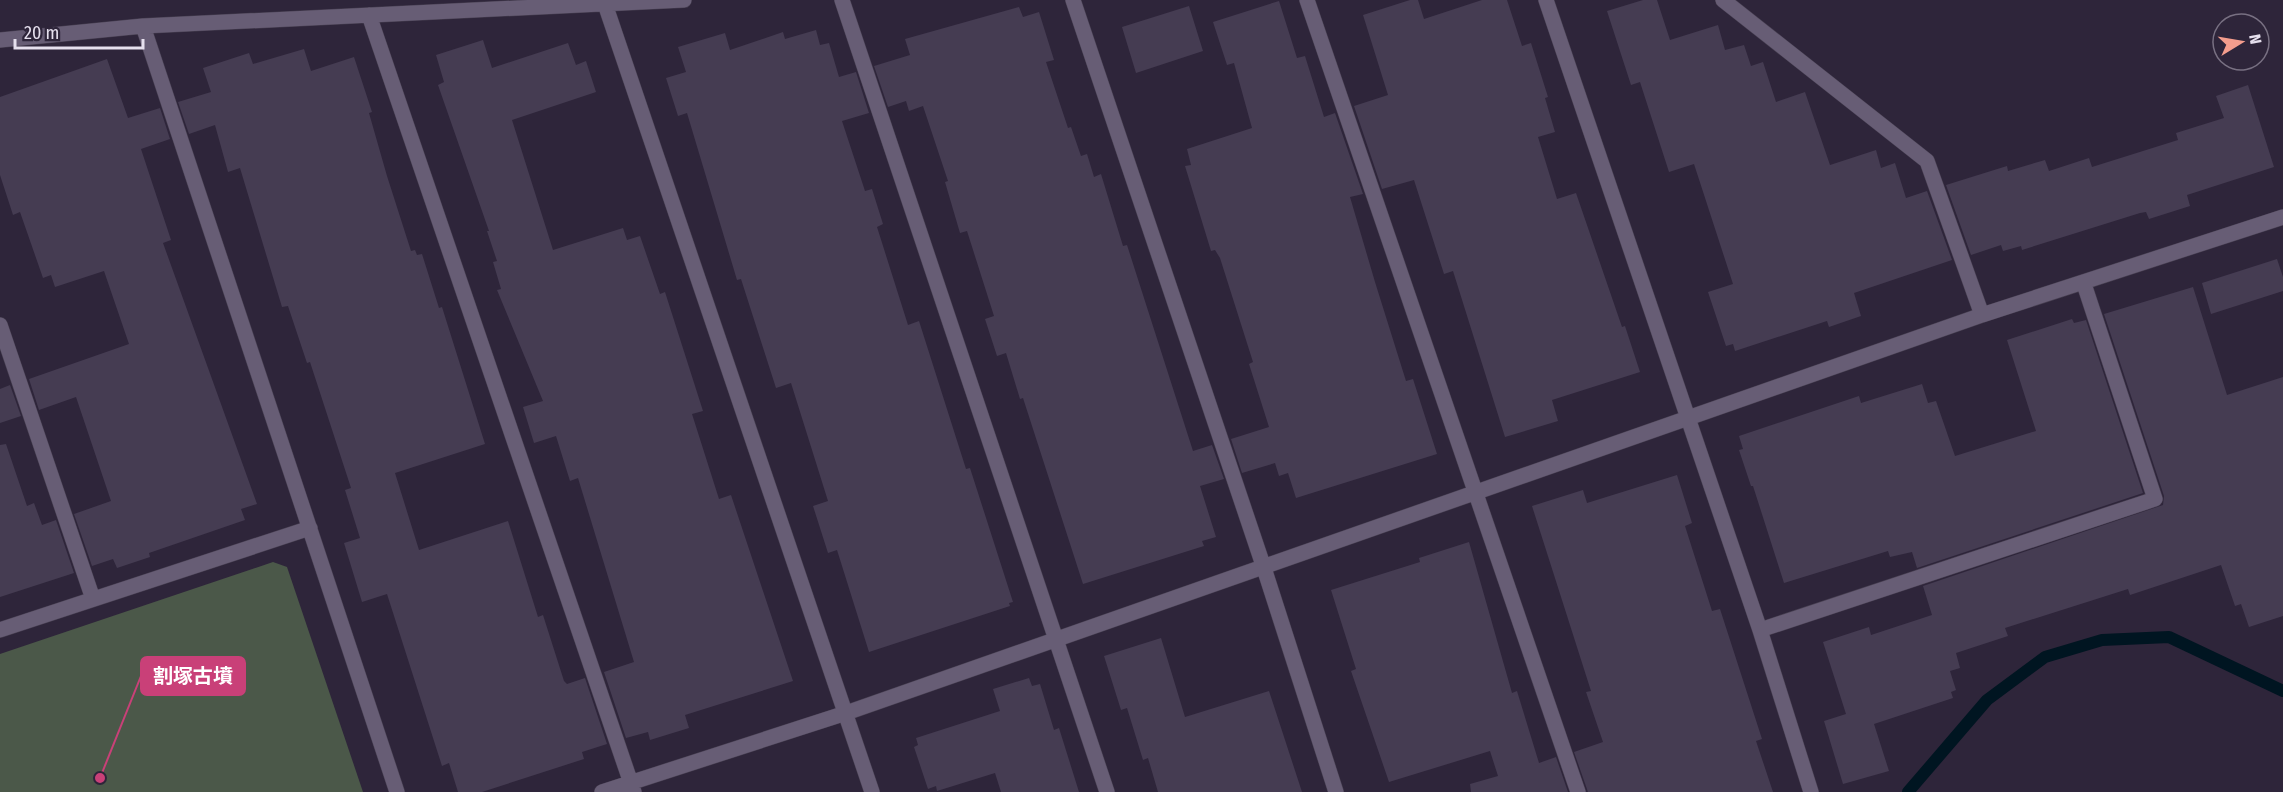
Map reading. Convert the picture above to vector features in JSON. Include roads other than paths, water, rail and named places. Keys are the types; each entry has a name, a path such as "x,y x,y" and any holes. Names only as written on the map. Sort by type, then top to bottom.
{"street":[{"path":"0,40 143,26 684,0"},
{"path":"842,0 1107,792"},
{"path":"1073,0 1263,565 1336,792"},
{"path":"1306,0 1578,792"},
{"path":"1546,0 1760,630 1811,792"},
{"path":"1723,0 1927,161 1982,315"},
{"path":"605,3 872,792"},
{"path":"369,15 632,787"},
{"path":"143,26 397,792"},
{"path":"602,792 632,787 1982,315 2084,284 2283,217"},
{"path":"1760,630 2155,499 2084,284"},
{"path":"0,325 93,599"},
{"path":"0,630 310,528"}],"waterway":[{"path":"1908,792 1987,700 2045,657 2102,640 2169,637 2283,691"}],"place":[{"name":"割塚古墳","path":"100,778"}]}
